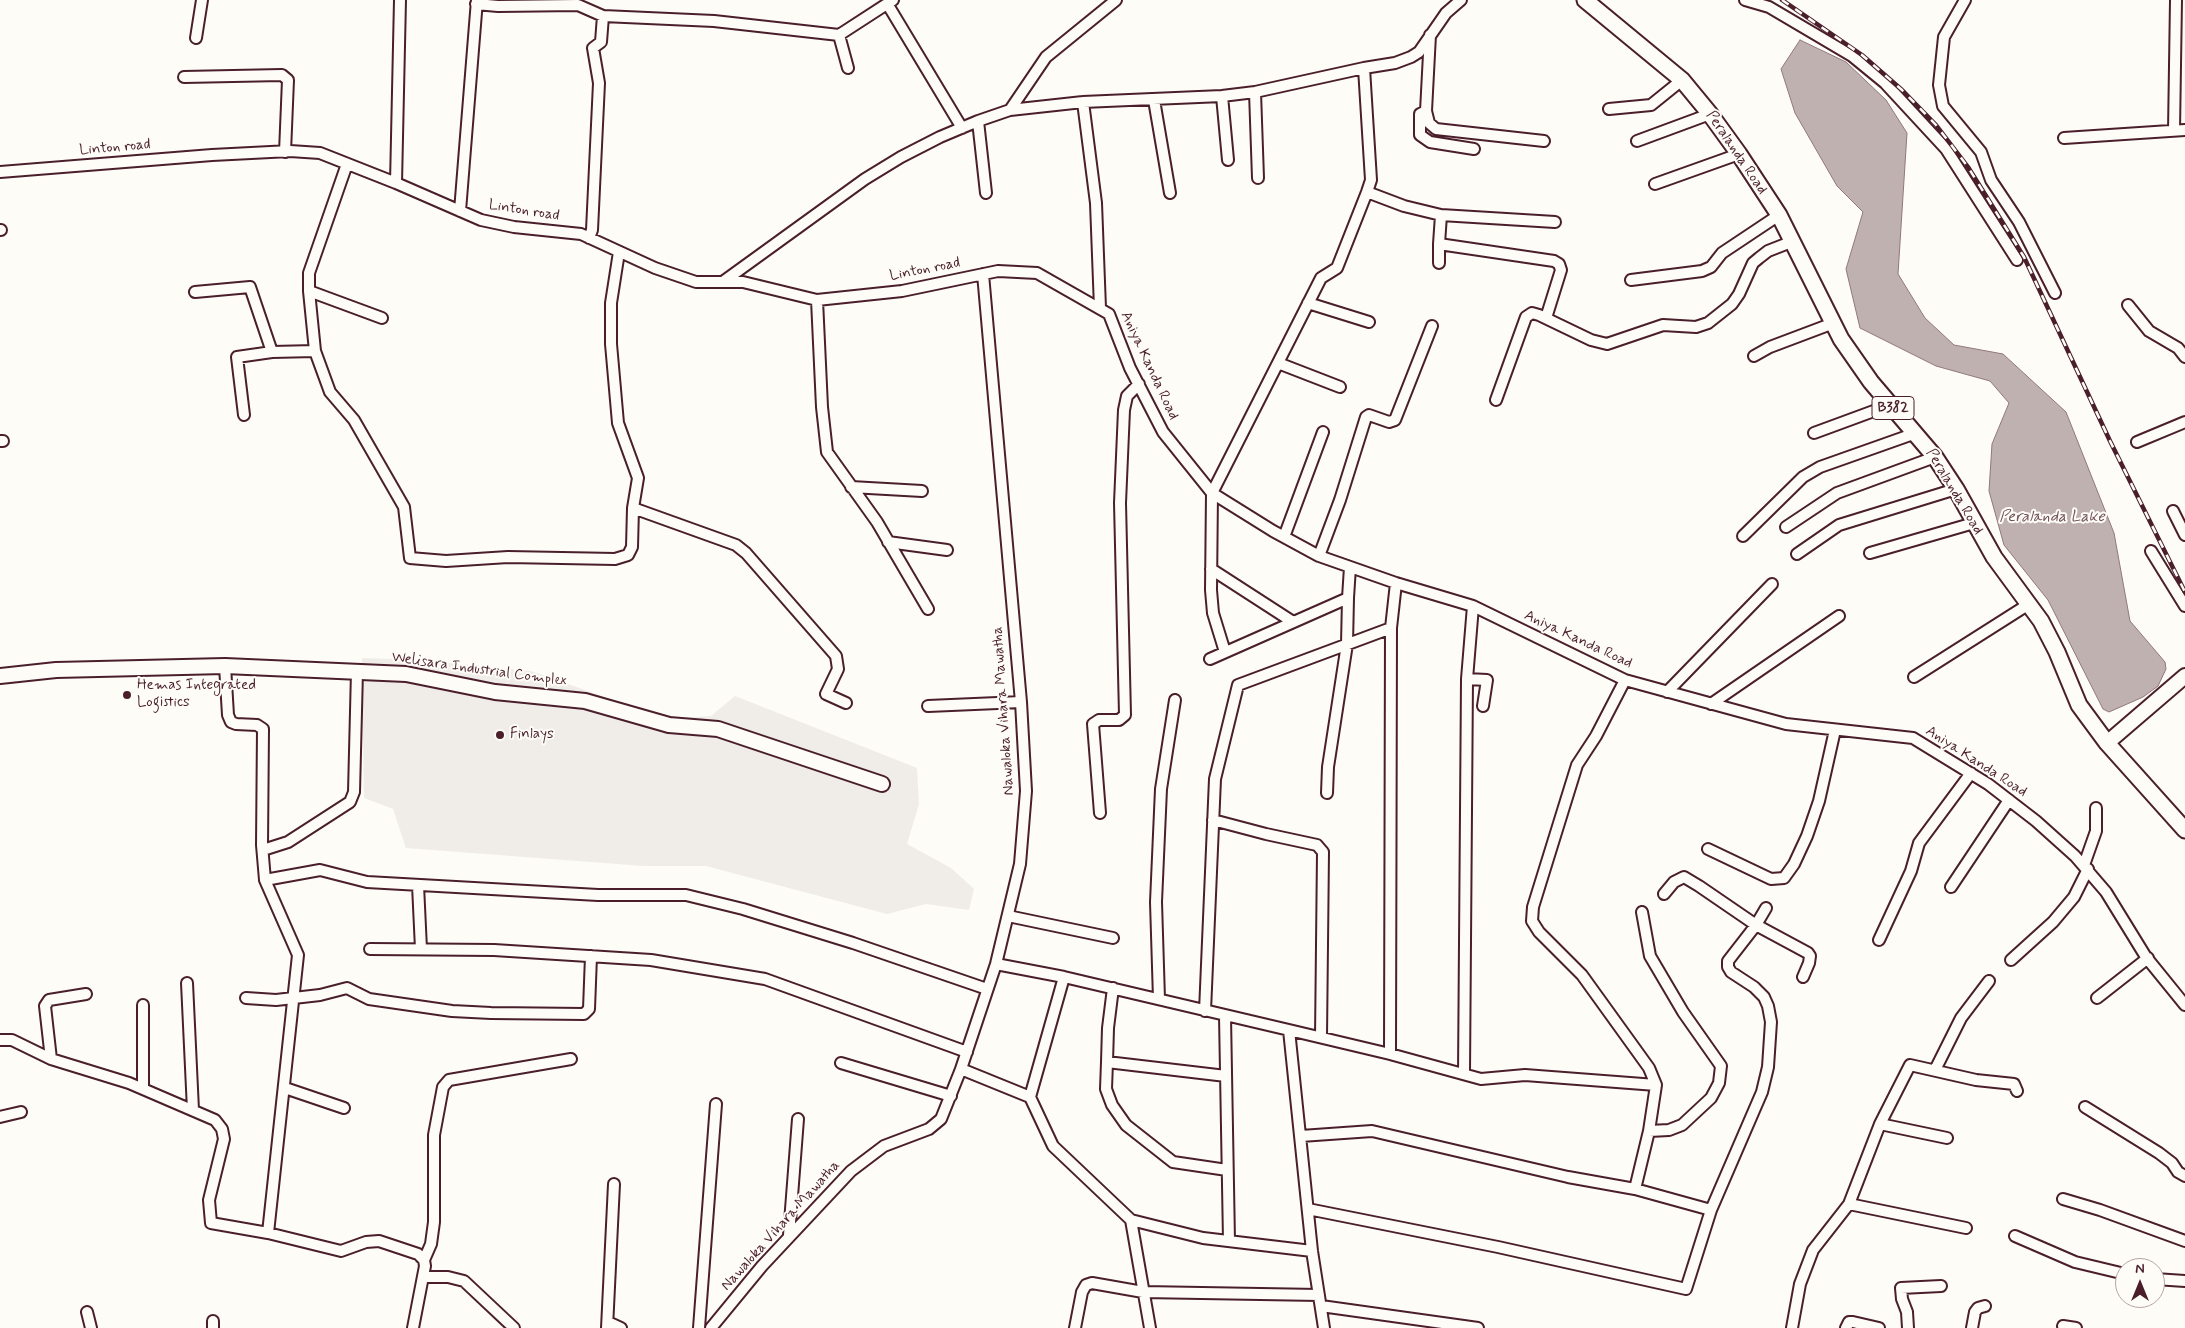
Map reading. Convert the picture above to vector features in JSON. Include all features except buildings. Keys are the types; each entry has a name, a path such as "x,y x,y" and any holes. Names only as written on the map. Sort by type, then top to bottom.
{"main road":[{"name":"Peralanda Road","path":"1584,0 1682,80 1739,154 1778,215 1831,324 1854,360 1935,457 1956,489 1994,557 2041,621 2057,652 2079,705 2107,743 2185,830"}],"street":[{"path":"196,38 202,0"},
{"path":"396,183 400,0"},
{"path":"1010,110 1046,57 1116,0"},
{"path":"724,281 865,179 901,157 962,128 1010,110 1083,102 1154,100 1255,92 1395,63 1419,52 1430,33 1446,13 1461,0"},
{"path":"1746,0 1769,7 1844,51 1885,83 1946,150 2017,260"},
{"path":"1965,0 1944,37 1939,84 1943,106 1981,152 1991,180 2019,222 2055,293"},
{"path":"2174,131 2176,0"},
{"path":"460,211 477,2 498,6 578,5 603,16 714,21 838,35 890,2 962,128"},
{"path":"589,238 592,230 599,84 593,48 601,42 603,16"},
{"path":"1430,33 1426,111 1429,123 1436,129 1544,141"},
{"path":"838,35 848,68"},
{"path":"1225,652 1213,613 1211,569 1212,492 1321,278 1337,268 1367,192 1371,180 1364,68"},
{"path":"184,77 282,75 288,80 285,152"},
{"path":"1609,109 1651,105 1682,80"},
{"path":"1255,92 1258,178"},
{"path":"1222,96 1228,160"},
{"path":"1154,100 1170,193"},
{"path":"1083,102 1096,203 1100,308"},
{"path":"1426,111 1420,114 1420,135 1430,142 1474,149"},
{"path":"1637,141 1710,114"},
{"path":"978,122 986,193"},
{"path":"2064,138 2185,130"},
{"name":"Linton road","path":"0,172 212,155 285,152 320,154 396,183 481,220 514,227 581,234 655,268 696,282 724,281 761,285 817,300 902,291 983,274"},
{"path":"1655,184 1739,154"},
{"path":"347,164 309,272 308,291 315,351 330,392 354,420 404,507 410,558 446,561 508,557 616,559 628,555 632,547 633,508 638,478 618,422 611,344 612,303 620,252"},
{"path":"1367,192 1404,206 1441,214 1554,222"},
{"path":"1439,263 1441,214"},
{"path":"1631,280 1702,271 1711,267 1722,253 1778,215"},
{"path":"1496,400 1526,317 1532,313 1591,340 1607,344 1663,325 1696,327 1708,323 1732,304 1739,294 1753,263 1768,251 1791,242"},
{"path":"1440,244 1554,261 1559,264 1561,270 1546,318"},
{"name":"Aniya Kanda Road","path":"983,274 998,271 1037,272 1109,314 1130,368 1163,432 1212,492 1284,537 1319,556 1396,583 1473,606 1625,680 1786,724 1913,738 1972,773 2036,821 2086,867 2106,892 2148,958 2185,1005"},
{"name":"Nawaloka Vihara Mawatha","path":"711,1328 789,1235 858,1166 884,1146 929,1129 941,1119 967,1052 996,964 1020,864 1026,792 1021,702 983,274"},
{"path":"195,292 250,287 272,352"},
{"path":"308,291 382,318"},
{"path":"817,300 822,407 827,452 877,522 928,608"},
{"path":"1308,302 1369,322"},
{"path":"2128,305 2149,330 2178,348 2185,357"},
{"path":"1754,356 1770,347 1831,324"},
{"path":"1319,556 1340,500 1366,417 1370,415 1392,422 1395,420 1432,326"},
{"path":"244,415 237,357 272,352 315,351"},
{"path":"1278,363 1340,387"},
{"path":"1100,813 1093,724 1098,720 1119,720 1125,715 1120,503 1124,410 1127,396 1139,384"},
{"path":"1814,433 1890,405"},
{"path":"2137,442 2185,422"},
{"path":"1284,537 1323,432"},
{"path":"1743,536 1803,477 1820,467 1916,433"},
{"path":"1786,527 1837,493 1935,457"},
{"path":"851,487 922,491"},
{"path":"1797,554 1839,525 1956,489"},
{"path":"633,508 736,544 746,553 836,656 838,668 826,694 846,703"},
{"path":"2173,511 2185,535"},
{"path":"1870,553 1974,524"},
{"path":"888,542 948,550"},
{"path":"2151,551 2185,606"},
{"path":"1327,793 1328,767 1347,644 1350,567"},
{"path":"1211,569 1294,622"},
{"path":"1390,1054 1391,628 1396,583"},
{"path":"1666,692 1772,584"},
{"path":"1210,659 1348,598"},
{"path":"1914,677 2029,604"},
{"path":"1464,1074 1467,680 1473,606"},
{"path":"1712,704 1839,616"},
{"path":"1205,1011 1215,779 1238,685 1391,628"},
{"path":"225,666 228,715 231,722 257,725 263,729 263,850 265,880 298,955 268,1233"},
{"name":"Welisara Industrial Complex","path":"0,676 56,670 225,666 406,674 495,692 585,701 661,723 718,729 882,784"},
{"path":"263,850 288,842 350,802 354,792 357,672"},
{"path":"2107,743 2185,676"},
{"path":"1467,680 1487,680 1483,706"},
{"path":"1625,680 1596,736 1577,765 1533,907 1532,922 1539,932 1582,975 1649,1068 1656,1085 1649,1131 1634,1189"},
{"path":"1159,999 1156,902 1161,789 1174,700"},
{"path":"928,706 1021,702"},
{"path":"1708,849 1771,879 1784,878 1794,864 1816,810 1835,730"},
{"path":"1879,940 1911,871 1919,843 1972,773"},
{"path":"1951,887 2009,800"},
{"path":"2011,960 2053,922 2074,897 2086,867 2096,831 2096,808"},
{"path":"1214,820 1317,845 1324,852 1321,1037"},
{"path":"265,880 320,870 367,882 598,895 686,896 743,909 844,940 987,989"},
{"path":"1664,894 1674,882 1684,877 1756,925 1808,953 1810,956 1809,963 1803,977"},
{"path":"418,885 421,949"},
{"path":"1308,1209 1498,1247 1686,1289 1711,1210 1762,1092 1768,1066 1771,1022 1768,1006 1764,997 1754,987 1731,972 1728,967 1728,961 1737,947 1756,925 1766,908"},
{"path":"1642,912 1650,956 1683,1012 1721,1066 1719,1083 1711,1098 1682,1125 1668,1130 1649,1131"},
{"path":"1008,916 1113,938"},
{"path":"370,949 494,950 652,960 765,979 967,1052"},
{"path":"246,998 276,1000 347,988 369,999 452,1011 584,1014 589,1009 591,956"},
{"path":"2097,998 2148,958"},
{"path":"996,964 1113,988 1225,1016 1321,1037 1481,1080 1525,1075 1656,1085"},
{"path":"1064,977 1030,1097 1053,1146 1131,1220 1203,1238 1312,1251"},
{"path":"1935,1070 1961,1018 1989,981"},
{"path":"186,984 194,1110"},
{"path":"1113,988 1106,1062 1106,1089 1112,1105 1126,1125 1174,1162 1227,1170"},
{"path":"51,1059 45,1006 49,1000 86,994"},
{"path":"143,1005 143,1089"},
{"path":"1225,1016 1229,1241"},
{"path":"1288,1030 1312,1251 1324,1328"},
{"path":"0,1040 12,1040 51,1059 143,1089 215,1120 222,1129 224,1139 209,1200 211,1223 268,1233 341,1251 366,1242 380,1241 418,1254 424,1260 426,1266 413,1328"},
{"path":"424,1260 431,1244 434,1222 434,1135 443,1087 449,1080 571,1059"},
{"path":"1106,1062 1226,1076"},
{"path":"841,1063 951,1096"},
{"path":"1792,1328 1800,1284 1813,1250 1849,1204 1880,1124 1910,1065 1976,1080 2014,1084 2017,1091"},
{"path":"961,1068 1030,1097"},
{"path":"285,1088 344,1108"},
{"path":"699,1328 716,1104"},
{"path":"2084,1106 2158,1153 2185,1176"},
{"path":"0,1117 21,1112"},
{"path":"789,1235 798,1119"},
{"path":"1880,1124 1947,1138"},
{"path":"1301,1136 1372,1130 1568,1177 1634,1189 1711,1210"},
{"path":"614,1184 608,1325 621,1328"},
{"path":"2063,1199 2100,1210 2185,1241"},
{"path":"1849,1204 1966,1228"},
{"path":"1131,1220 1150,1328"},
{"path":"2015,1236 2075,1262 2115,1272"},
{"path":"423,1277 448,1277 464,1281 514,1328"},
{"path":"2165,1280 2185,1282"},
{"path":"1075,1328 1082,1292 1086,1285 1092,1283 1143,1292 1320,1300 1478,1328"},
{"path":"1908,1328 1907,1312 1902,1299 1901,1288 1941,1286"},
{"path":"1972,1328 1975,1312 1978,1308 1985,1306"},
{"path":"87,1312 91,1328"},
{"path":"1847,1326 1849,1322 1853,1322 1879,1328"},
{"path":"2063,1326 2076,1328"}],"shaded area":[{"path":"362,658 420,660 531,671 667,719 711,716 735,696 917,768 919,804 907,844 951,868 974,889 969,910 926,904 887,914 706,866 644,866 406,848 393,809 364,798"}],"water":[{"name":"Peralanda Lake","path":"1800,40 1846,62 1886,100 1907,133 1898,274 1925,318 1954,345 2003,354 2066,412 2114,533 2130,621 2165,662 2166,669 2158,686 2143,697 2109,712 2103,709 2048,600 2004,545 1989,491 1992,444 2009,403 1990,381 1936,366 1860,328 1846,269 1863,212 1837,186 1795,113 1781,69"}],"railway":[{"path":"1782,0 1862,55 1902,90 1936,125 1968,167 2024,257 2110,441 2185,592"}],"place":[{"name":"Hemas Integrated Logistics","path":"127,695"},
{"name":"Finlays","path":"500,735"}]}
